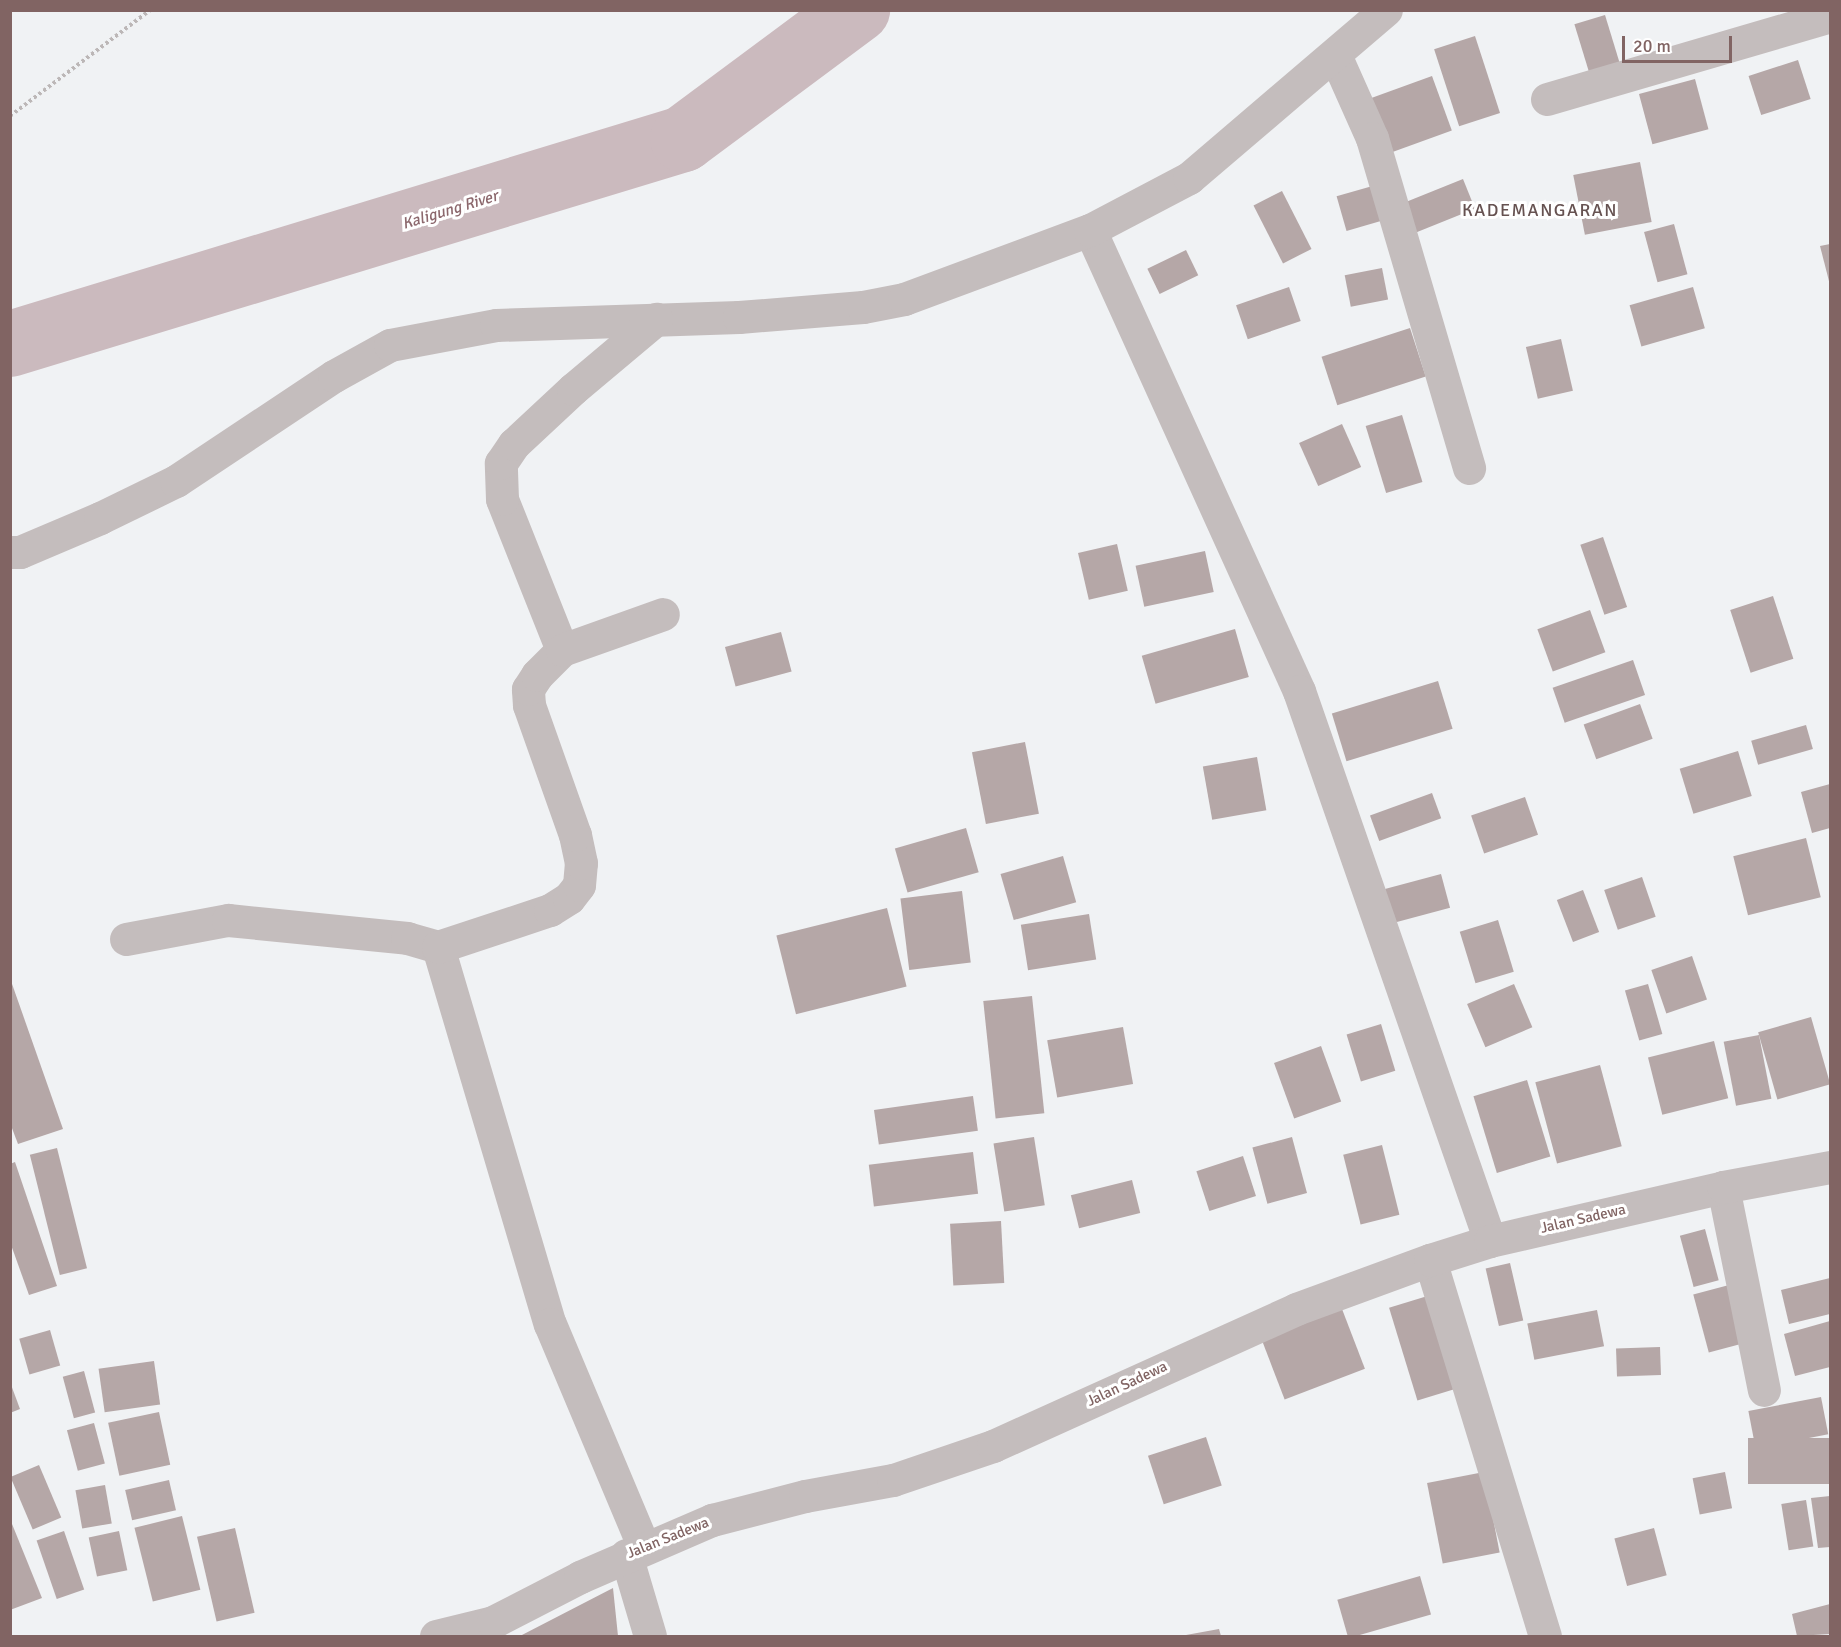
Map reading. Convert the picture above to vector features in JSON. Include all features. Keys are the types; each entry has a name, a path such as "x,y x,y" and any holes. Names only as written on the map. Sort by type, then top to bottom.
{"street":[{"path":"10,552 20,552 176,481 334,376 390,345 496,326 750,316 863,307 903,299 1090,230 1189,178 1386,10"},
{"path":"1547,99 1830,16"},
{"path":"1335,55 1372,138 1469,468"},
{"path":"1090,230 1299,691 1481,1215"},
{"path":"562,650 502,499 501,463 514,444 573,389 656,319"},
{"path":"126,939 162,929 228,920 407,938 438,947 550,910 569,897 579,885 581,862 575,835 529,705 528,689 537,675 562,650 663,614"},
{"path":"438,947 550,1324 632,1532 650,1636"},
{"name":"Jalan Sadewa","path":"435,1636 493,1622 632,1532 712,1520 805,1496 893,1480 993,1446 1296,1309 1430,1260 1481,1215 1723,1187 1830,1167"},
{"path":"1723,1187 1764,1389"},
{"path":"1430,1260 1545,1636"}],"path":[{"path":"10,116 150,10"}],"building":[{"path":"1605,15 1622,70 1591,80 1574,24"},
{"path":"1475,36 1500,113 1459,126 1434,49"},
{"path":"1798,60 1811,99 1761,115 1749,76"},
{"path":"1432,76 1452,131 1390,153 1370,99"},
{"path":"1695,79 1708,129 1652,144 1639,94"},
{"path":"1640,162 1652,222 1585,235 1573,175"},
{"path":"1463,179 1475,209 1415,233 1403,203"},
{"path":"1376,185 1386,220 1347,231 1337,196"},
{"path":"1282,191 1312,249 1283,263 1253,206"},
{"path":"1674,224 1687,274 1658,282 1644,232"},
{"path":"1830,244 1830,285 1820,246"},
{"path":"1186,250 1198,275 1160,294 1147,269"},
{"path":"1382,268 1388,299 1351,307 1345,275"},
{"path":"1289,287 1301,321 1248,339 1236,305"},
{"path":"1693,287 1705,328 1641,347 1630,305"},
{"path":"1410,328 1426,377 1337,405 1322,357"},
{"path":"1561,339 1573,391 1538,399 1526,347"},
{"path":"1402,415 1422,482 1386,493 1366,426"},
{"path":"1342,424 1361,467 1318,486 1299,443"},
{"path":"1603,537 1627,607 1604,615 1580,545"},
{"path":"1117,544 1128,591 1089,600 1078,553"},
{"path":"1205,551 1214,592 1144,607 1136,566"},
{"path":"1773,596 1793,659 1751,673 1730,610"},
{"path":"1590,610 1605,652 1553,671 1537,629"},
{"path":"1235,629 1249,677 1156,704 1142,656"},
{"path":"781,632 792,672 736,687 725,647"},
{"path":"1633,660 1645,695 1565,723 1553,688"},
{"path":"1438,681 1453,729 1346,761 1332,713"},
{"path":"1640,704 1653,739 1596,759 1584,725"},
{"path":"1806,725 1813,749 1758,765 1751,741"},
{"path":"1025,742 1039,814 986,824 972,752"},
{"path":"1738,751 1752,796 1693,814 1680,769"},
{"path":"1257,757 1266,810 1212,820 1203,767"},
{"path":"1830,784 1830,828 1812,833 1801,792"},
{"path":"1432,793 1441,818 1379,841 1370,816"},
{"path":"1525,797 1538,835 1484,853 1471,816"},
{"path":"966,828 979,872 908,893 895,848"},
{"path":"1806,838 1821,897 1748,915 1733,856"},
{"path":"1063,856 1076,902 1014,920 1001,874"},
{"path":"1441,874 1450,908 1394,923 1385,889"},
{"path":"1642,877 1656,917 1618,930 1604,890"},
{"path":"1583,890 1599,932 1573,942 1557,900"},
{"path":"962,891 971,962 909,970 900,899"},
{"path":"887,908 907,987 796,1014 776,936"},
{"path":"1089,914 1096,959 1028,970 1021,925"},
{"path":"1498,920 1514,972 1476,983 1460,932"},
{"path":"1692,956 1707,999 1666,1013 1651,970"},
{"path":"11,981 63,1129 18,1144 10,1123"},
{"path":"1514,984 1532,1027 1485,1047 1467,1004"},
{"path":"1648,984 1662,1034 1639,1041 1625,991"},
{"path":"1032,996 1044,1113 996,1118 983,1001"},
{"path":"1811,1017 1830,1084 1777,1099 1758,1032"},
{"path":"1381,1024 1395,1071 1361,1081 1347,1035"},
{"path":"1123,1027 1133,1084 1057,1097 1047,1040"},
{"path":"1759,1035 1771,1099 1736,1106 1724,1042"},
{"path":"1714,1041 1728,1098 1662,1115 1648,1057"},
{"path":"1321,1046 1341,1101 1294,1119 1274,1063"},
{"path":"1600,1065 1622,1146 1557,1163 1535,1082"},
{"path":"1527,1080 1550,1157 1497,1173 1473,1096"},
{"path":"973,1096 978,1131 879,1145 874,1110"},
{"path":"1034,1137 1045,1205 1004,1212 994,1143"},
{"path":"1292,1137 1307,1193 1267,1204 1252,1148"},
{"path":"1382,1145 1399,1215 1361,1225 1343,1155"},
{"path":"57,1148 87,1268 60,1275 30,1155"},
{"path":"973,1152 978,1194 874,1206 869,1165"},
{"path":"1243,1156 1256,1196 1209,1211 1196,1171"},
{"path":"15,1162 57,1286 29,1295 10,1242 10,1164"},
{"path":"1132,1180 1140,1213 1079,1228 1071,1195"},
{"path":"1001,1221 1004,1283 953,1286 950,1224"},
{"path":"1705,1229 1719,1280 1694,1287 1680,1236"},
{"path":"1510,1263 1523,1320 1499,1326 1486,1269"},
{"path":"1830,1278 1830,1314 1789,1324 1781,1290"},
{"path":"1729,1285 1745,1343 1709,1353 1693,1295"},
{"path":"1434,1294 1462,1387 1417,1401 1389,1308"},
{"path":"1342,1309 1365,1369 1285,1400 1262,1340"},
{"path":"1597,1310 1604,1346 1534,1360 1527,1324"},
{"path":"1830,1321 1830,1367 1795,1376 1784,1334"},
{"path":"50,1330 60,1366 29,1374 19,1339"},
{"path":"1660,1347 1661,1375 1617,1377 1616,1349"},
{"path":"154,1361 160,1405 105,1412 99,1369"},
{"path":"84,1371 95,1413 74,1418 63,1377"},
{"path":"10,1382 20,1409 10,1413"},
{"path":"1821,1397 1828,1434 1756,1448 1748,1411"},
{"path":"159,1412 170,1465 119,1476 108,1423"},
{"path":"94,1423 105,1464 78,1471 67,1430"},
{"path":"1206,1437 1222,1486 1164,1504 1148,1456"},
{"path":"1748,1438 1830,1438 1830,1484 1748,1484"},
{"path":"39,1465 61,1517 33,1530 10,1477"},
{"path":"1484,1472 1500,1552 1443,1564 1427,1483"},
{"path":"1725,1472 1732,1508 1700,1515 1693,1478"},
{"path":"169,1480 176,1510 132,1520 125,1490"},
{"path":"105,1485 112,1523 82,1529 75,1490"},
{"path":"1830,1496 1830,1547 1818,1548 1811,1498"},
{"path":"1806,1500 1813,1546 1789,1550 1781,1504"},
{"path":"182,1516 200,1590 153,1602 134,1528"},
{"path":"10,1519 42,1598 10,1610"},
{"path":"235,1528 255,1613 217,1622 197,1537"},
{"path":"1654,1528 1667,1575 1627,1586 1614,1539"},
{"path":"64,1531 84,1590 57,1599 37,1540"},
{"path":"119,1531 127,1570 97,1577 89,1537"},
{"path":"1420,1576 1431,1614 1356,1636 1348,1636 1337,1600"},
{"path":"613,1588 618,1636 520,1636"},
{"path":"1830,1604 1830,1634 1797,1636 1792,1614"},
{"path":"1219,1629 1221,1636 1186,1636 1186,1635"}],"waterway":[{"name":"Kaligung River","path":"10,344 683,139 857,10"}],"district":[{"name":"KADEMANGARAN","path":"1540,210"}]}
